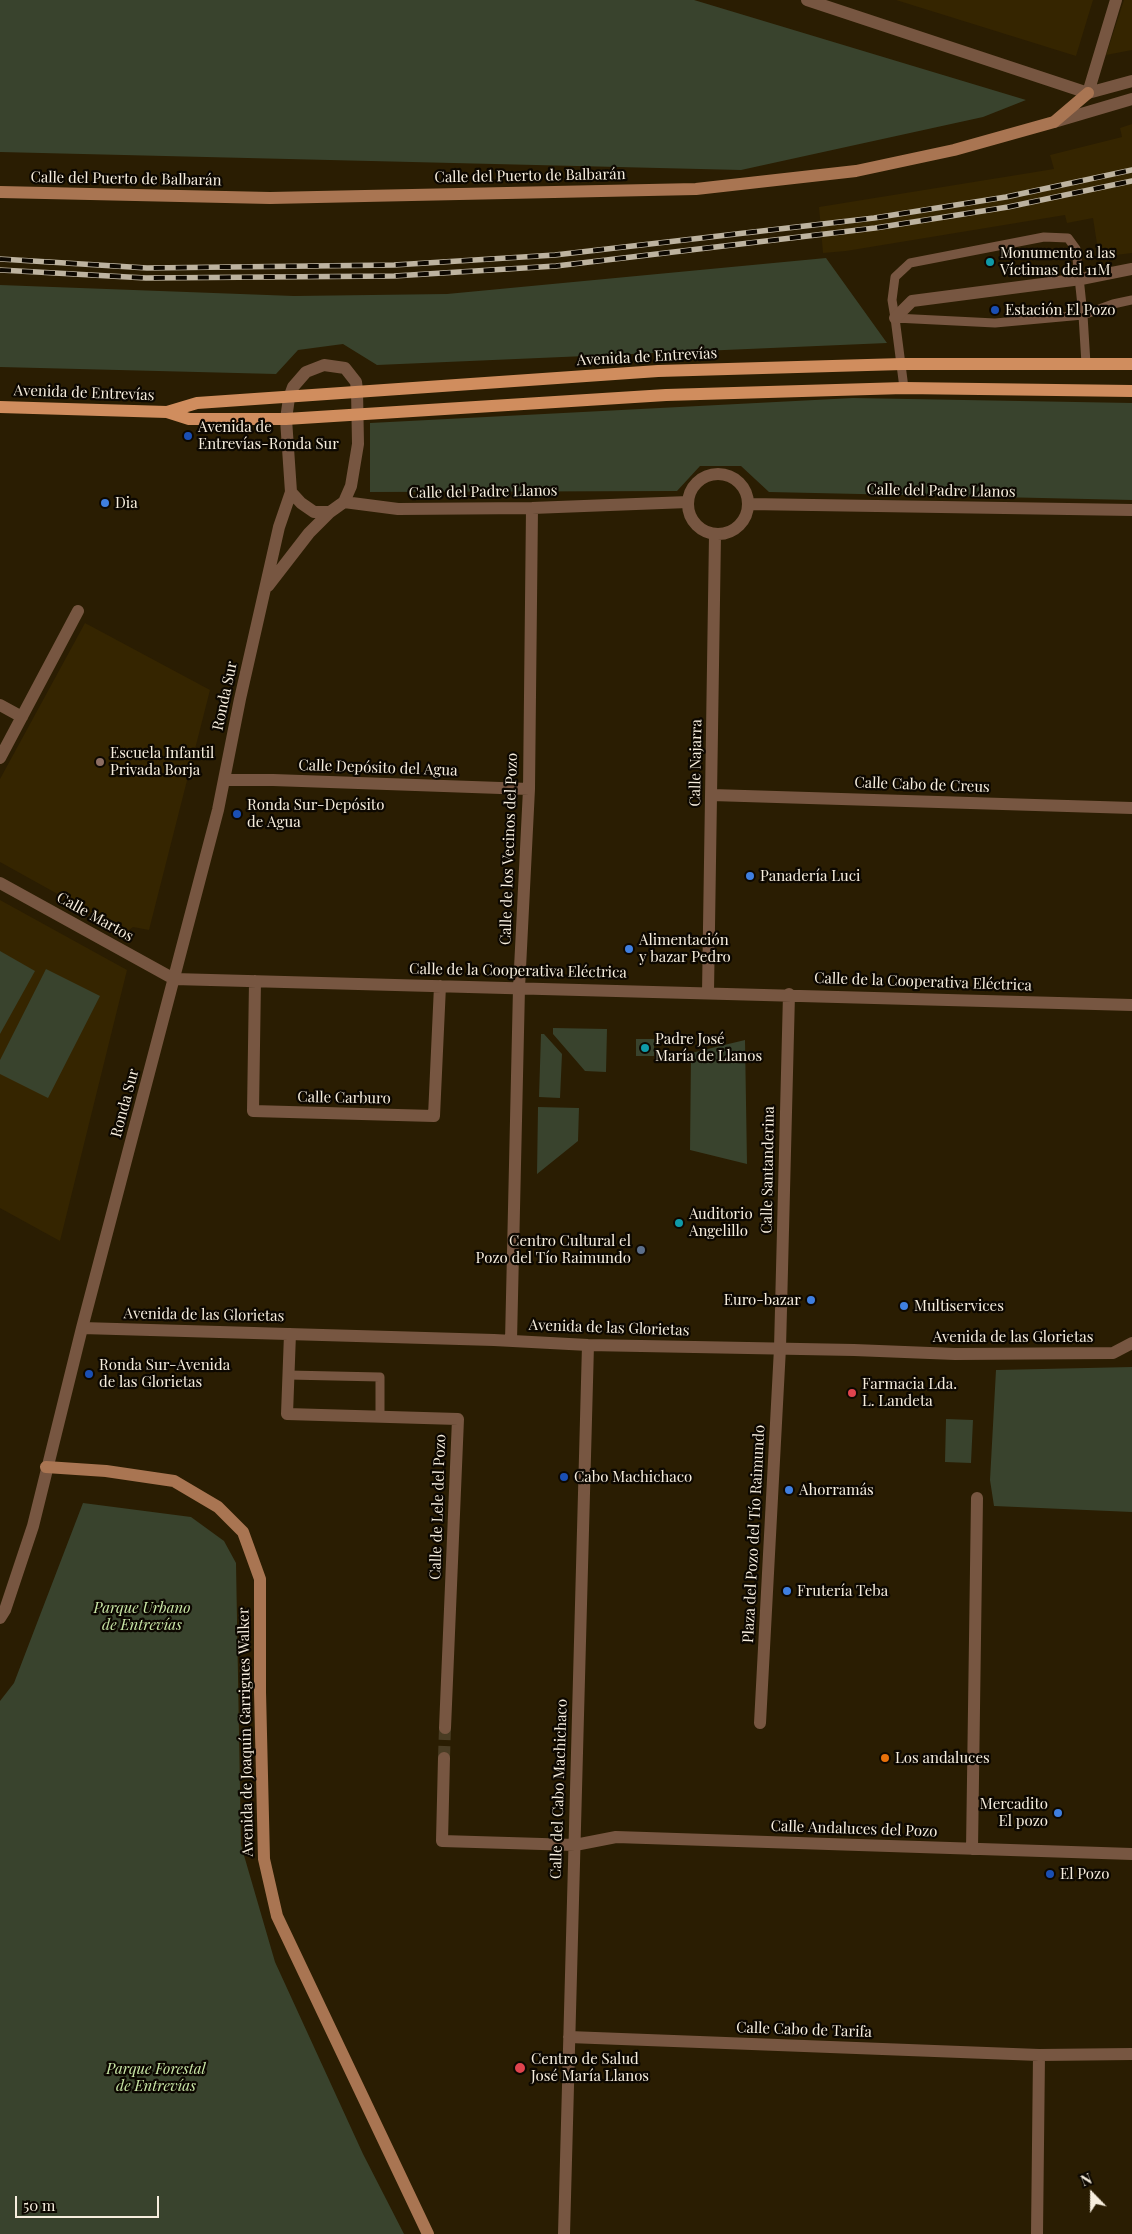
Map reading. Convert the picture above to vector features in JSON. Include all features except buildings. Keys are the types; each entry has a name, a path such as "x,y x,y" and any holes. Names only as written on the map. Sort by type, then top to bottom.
{"main road":[{"name":"Avenida de Entrevías","path":"166,412 197,402 289,398 357,390 658,371 902,364 1132,364"},
{"name":"Avenida de Entrevías","path":"0,407 166,412 190,419 286,420 666,394 904,388 1132,391"}],"street":[{"path":"807,0 1088,93 1116,0"},
{"name":"Calle del Puerto de Balbarán","path":"1054,122 1088,93 1132,81"},
{"name":"Calle del Puerto de Balbarán","path":"0,192 270,198 696,189 856,171 954,150 1132,99"},
{"path":"895,318 912,301 1081,279 1132,269"},
{"name":"Ronda Sur","path":"0,1618 5,1610 33,1526 46,1467 225,780 240,699 279,526 291,492 286,420 289,398 293,387 306,372 324,365 345,368 356,382 358,444 351,486 344,502"},
{"path":"718,474 730,476 740,483 746,493 749,504 746,516 739,526 730,532 715,535 706,532 695,524 690,516 688,502 690,492 696,483 707,476 718,474"},
{"path":"291,492 314,512 330,512 344,502"},
{"name":"Calle del Padre Llanos","path":"344,502 398,509 532,508 688,502"},
{"name":"Calle del Padre Llanos","path":"749,504 1132,510"},
{"name":"Calle de los Vecinos del Pozo","path":"511,1340 519,988 529,789 532,508"},
{"name":"Ronda Sur","path":"265,591 309,533 330,512"},
{"name":"Calle Najarra","path":"708,992 715,535"},
{"path":"0,758 78,611"},
{"path":"0,704 22,717"},
{"name":"Calle Depósito del Agua","path":"225,780 283,780 529,789"},
{"name":"Calle Cabo de Creus","path":"712,795 1132,808"},
{"name":"Calle Martos","path":"0,884 174,979"},
{"name":"Calle de la Cooperativa Eléctrica","path":"174,979 789,994 1132,1005"},
{"name":"Calle Carburo","path":"255,981 253,1112 434,1116 440,986"},
{"name":"Calle Santanderina","path":"780,1348 789,994"},
{"name":"Avenida de las Glorietas","path":"82,1328 511,1340 588,1345 780,1348 954,1354 1112,1353 1132,1343"},
{"name":"Calle de Lele del Pozo","path":"290,1334 287,1414 458,1419 445,1728"},
{"name":"Calle del Cabo Machichaco","path":"564,2234 588,1345"},
{"name":"Plaza del Pozo del Tío Raimundo","path":"760,1723 780,1348"},
{"name":"Avenida de Joaquín Garrigues Walker","path":"46,1467 106,1471 174,1481 218,1507 243,1532 260,1579 260,1692 264,1859 277,1916 428,2234"},
{"path":"972,1849 977,1498"},
{"path":"444,1758 442,1841 575,1845"},
{"name":"Calle Andaluces del Pozo","path":"575,1845 616,1838 1132,1854"},
{"name":"Calle Cabo de Tarifa","path":"568,2037 1039,2056 1132,2054"},
{"path":"1037,2234 1039,2056"}],"lane":[{"path":"904,388 892,300 895,277 910,263 1044,237 1068,238 1076,249 1081,279 1086,364"},
{"path":"895,318 995,323 1083,315 1113,304 1132,300"},
{"path":"288,1375 380,1378 380,1417"}],"shaded area":[{"path":"896,0 1093,0 1076,56"},
{"path":"1124,0 1132,0 1132,50 1106,55"},
{"path":"1132,124 1132,253 1099,257 1093,218 1067,223 1065,215 846,251 823,253 819,207 1054,169 1050,155 1122,137 1120,128"},
{"name":"Escuela Infantil Privada Borja","path":"85,623 210,690 149,930 133,927 126,932 0,862 0,779"},
{"path":"0,900 127,970 60,1241 0,1208"}],"green space":[{"path":"0,0 694,0 1026,100 983,117 741,170 0,152"},
{"path":"826,258 887,343 377,365 343,344 298,350 276,374 0,367 0,285 294,296 447,294"},
{"path":"853,398 1132,403 1132,500 769,492 741,466 700,466 677,491 370,492 370,423"},
{"path":"0,951 35,971 0,1034"},
{"path":"46,969 100,996 48,1098 0,1074 0,1060"},
{"path":"553,1028 607,1029 606,1072 585,1071 553,1034"},
{"path":"541,1034 544,1034 562,1054 560,1098 539,1097"},
{"path":"636,1039 654,1039 654,1056 636,1056"},
{"path":"745,1040 747,1164 690,1150 691,1053"},
{"path":"538,1107 579,1108 578,1141 537,1174"},
{"path":"1132,1367 1132,1512 994,1506 990,1480 996,1370"},
{"path":"946,1419 973,1420 971,1463 945,1462"},
{"name":"Parque Forestal de Entrevías","path":"83,1503 191,1517 224,1541 236,1563 241,1845 275,1962 363,2154 404,2234 0,2234 0,1701 14,1683"}],"tunnel":[{"path":"444,1758 445,1728"}],"railway":[{"path":"0,259 147,268 394,265 555,255 874,218 1006,197 1132,170"},
{"path":"0,270 146,278 394,276 556,266 875,228 1008,207 1132,181"}],"place":[{"name":"Monumento a las Víctimas del 11M","path":"990,262"},
{"name":"Estación El Pozo","path":"995,310"},
{"name":"Avenida de Entrevías-Ronda Sur","path":"188,436"},
{"name":"Dia","path":"105,503"},
{"name":"Escuela Infantil Privada Borja","path":"100,762"},
{"name":"Ronda Sur-Depósito de Agua","path":"237,814"},
{"name":"Panadería Luci","path":"750,876"},
{"name":"Alimentación y bazar Pedro","path":"629,949"},
{"name":"Padre José María de Llanos","path":"645,1048"},
{"name":"Auditorio Angelillo","path":"679,1223"},
{"name":"Centro Cultural el Pozo del Tío Raimundo","path":"641,1250"},
{"name":"Euro-bazar","path":"811,1300"},
{"name":"Multiservices","path":"904,1306"},
{"name":"Ronda Sur-Avenida de las Glorietas","path":"89,1374"},
{"name":"Farmacia Lda. L. Landeta","path":"852,1393"},
{"name":"Cabo Machichaco","path":"564,1477"},
{"name":"Ahorramás","path":"789,1490"},
{"name":"Frutería Teba","path":"787,1591"},
{"name":"Los andaluces","path":"885,1758"},
{"name":"Mercadito El pozo","path":"1058,1813"},
{"name":"El Pozo","path":"1050,1874"},
{"name":"Centro de Salud José María Llanos","path":"520,2068"}],"park label":[{"name":"Parque Urbano de Entrevías","path":"142,1616"}]}
